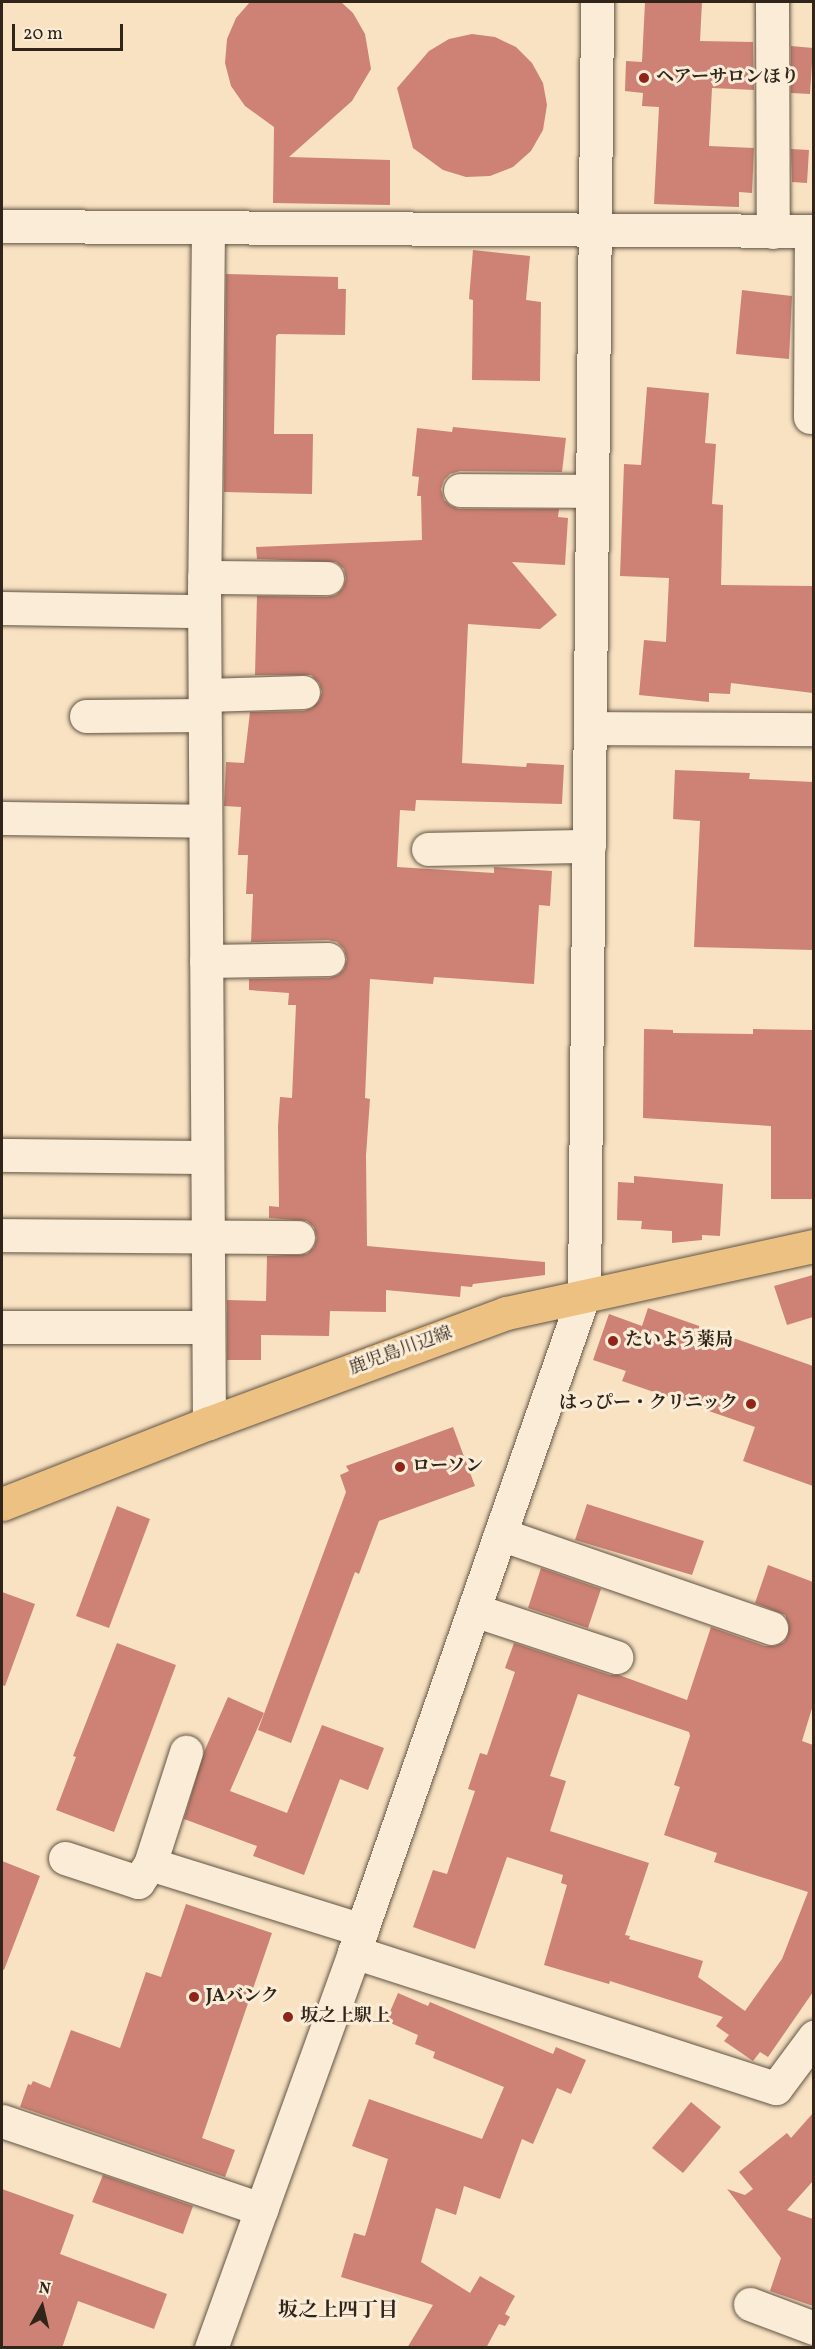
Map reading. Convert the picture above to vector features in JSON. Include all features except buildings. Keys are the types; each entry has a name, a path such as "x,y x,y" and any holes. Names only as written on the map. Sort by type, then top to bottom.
{"main road":[{"name":"鹿児島川辺線","path":"2,1504 209,1423 506,1313 584,1294 813,1246"}],"street":[{"path":"211,2348 358,1941 584,1294 597,2"},
{"path":"772,2 773,232"},
{"path":"2,226 812,231 810,417"},
{"path":"208,228 204,611 209,1423"},
{"path":"460,490 592,491"},
{"path":"204,577 327,578"},
{"path":"2,608 204,611"},
{"path":"87,716 205,706 303,692"},
{"path":"590,728 813,729"},
{"path":"2,818 205,821"},
{"path":"428,849 589,846"},
{"path":"206,961 328,958"},
{"path":"2,1155 207,1156"},
{"path":"2,1235 298,1238"},
{"path":"2,1328 208,1327"},
{"path":"500,1534 771,1628"},
{"path":"474,1610 616,1657"},
{"path":"65,1858 138,1882 150,1864 186,1752"},
{"path":"150,1864 358,1941 776,2088 813,2037"},
{"path":"2,2121 261,2208"},
{"path":"750,2304 813,2328"}],"place":[{"name":"ヘアーサロンほり","path":"644,78"},
{"name":"たいよう薬局","path":"613,1341"},
{"name":"はっぴー・クリニック","path":"751,1404"},
{"name":"ローソン","path":"400,1467"},
{"name":"JAバンク","path":"194,1997"},
{"name":"坂之上駅上","path":"288,2017"}],"district":[{"name":"坂之上四丁目","path":"338,2311"}]}
